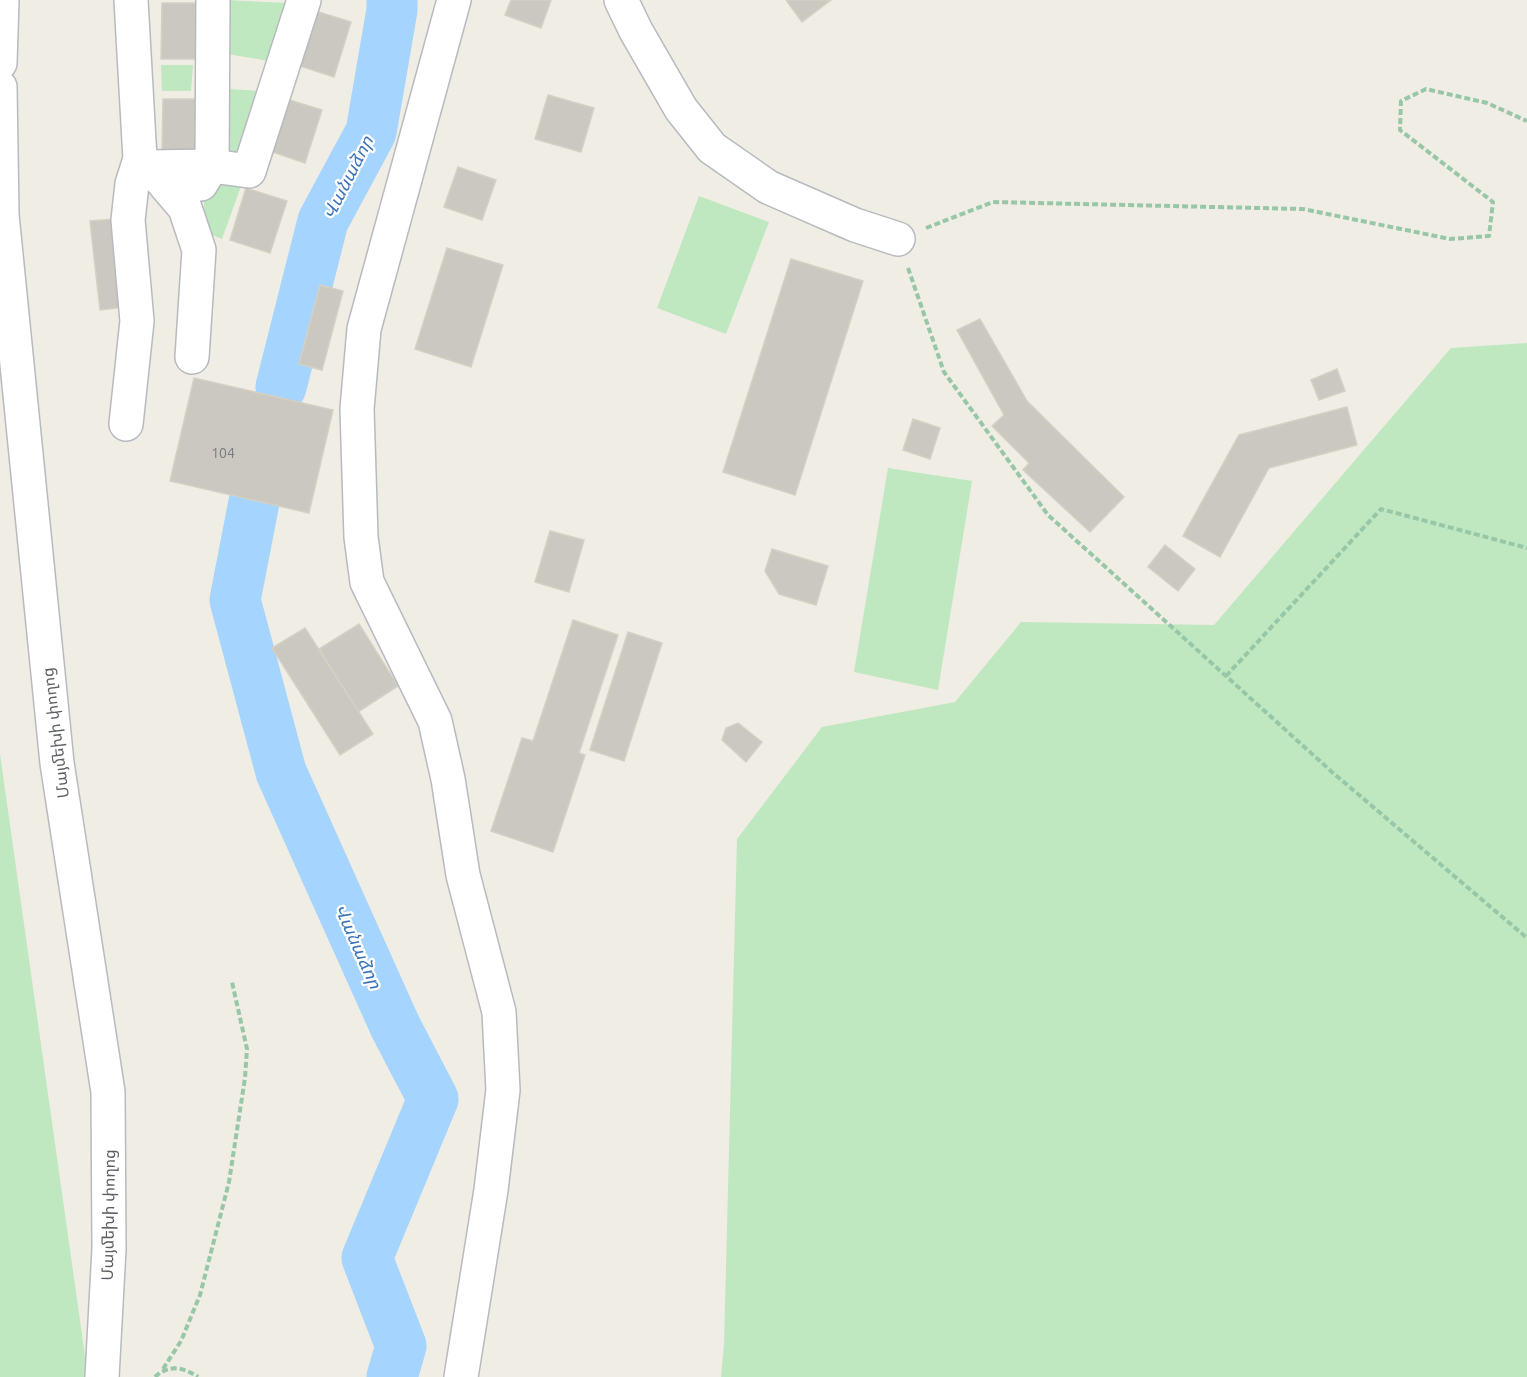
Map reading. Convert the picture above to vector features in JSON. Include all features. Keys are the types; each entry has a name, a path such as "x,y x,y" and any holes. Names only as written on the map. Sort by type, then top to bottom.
{"street":[{"path":"0,63 2,0"},
{"path":"126,424 137,321 128,220 132,184 145,163 131,0"},
{"path":"185,208 212,166 213,0"},
{"path":"145,163 212,166 249,171 304,0"},
{"path":"454,0 364,329 357,409 361,537 367,582 435,721 448,778 462,875 499,1012 503,1090 491,1190 461,1377"},
{"path":"621,0 636,31 681,109 712,148 768,187 855,225 898,239"},
{"name":"Մայմեխի փողոց","path":"0,87 2,214 57,763 108,1092 109,1249 102,1377"},
{"path":"145,163 185,208 200,250 192,357"}],"path":[{"path":"1527,121 1487,103 1426,89 1401,101 1400,130 1493,202 1489,236 1450,239 1303,209 993,202 898,239 944,372 1048,515 1332,772 1527,938"},
{"path":"1226,676 1381,508 1527,548"},
{"path":"155,1377 182,1341 200,1295 230,1182 247,1049 232,982"},
{"path":"163,1369 176,1368 198,1377"}],"green space":[{"path":"226,0 287,3 270,61 227,54"},
{"path":"161,65 193,65 191,91 162,91"},
{"path":"229,89 260,91 242,156 224,157"},
{"path":"234,183 241,186 222,239 212,235 205,215 205,200 213,189"},
{"path":"699,196 769,222 726,334 657,308"},
{"path":"1527,343 1527,1377 721,1377 724,1344 737,839 822,727 955,702 1021,622 1214,625 1451,348"},
{"path":"888,468 972,481 938,690 854,672"},
{"path":"0,754 88,1377 0,1377"}],"building":[{"path":"511,0 551,0 541,28 505,15"},
{"path":"786,0 831,0 802,22"},
{"path":"162,3 205,3 205,59 161,59"},
{"path":"309,9 351,22 334,77 291,63"},
{"path":"548,95 594,108 581,152 535,139"},
{"path":"280,97 322,110 305,163 264,149"},
{"path":"163,99 203,99 203,152 162,152"},
{"path":"458,167 496,180 482,220 444,207"},
{"path":"246,188 287,201 270,253 230,240"},
{"path":"116,219 125,307 100,310 90,221"},
{"path":"447,248 503,265 471,367 415,349"},
{"path":"791,259 863,281 795,495 723,472"},
{"path":"320,285 343,291 322,370 299,364"},
{"path":"980,319 1027,401 1124,497 1090,532 1023,470 1029,463 992,426 1004,415 957,330"},
{"path":"1337,369 1345,391 1319,400 1311,380"},
{"path":"194,378 333,410 309,513 170,481"},
{"path":"1347,407 1357,445 1269,468 1220,557 1183,536 1239,435"},
{"path":"913,419 940,428 930,459 903,450"},
{"path":"550,531 584,540 569,592 535,582"},
{"path":"1165,545 1195,569 1178,591 1148,567"},
{"path":"772,549 828,566 816,605 779,594 765,571"},
{"path":"573,620 618,635 579,753 585,755 553,852 491,831 522,738 533,741"},
{"path":"359,624 398,686 358,712 319,649"},
{"path":"305,628 373,734 340,755 272,648"},
{"path":"628,632 662,643 624,761 590,750"},
{"path":"738,723 762,742 746,762 722,740 726,728"}],"waterway":[{"name":"Վանաձոր","path":"281,387 323,221 371,132 392,0"},
{"name":"Վանաձոր","path":"254,502 235,600 281,772 395,1026 433,1099 367,1258 401,1346 392,1377"}]}
